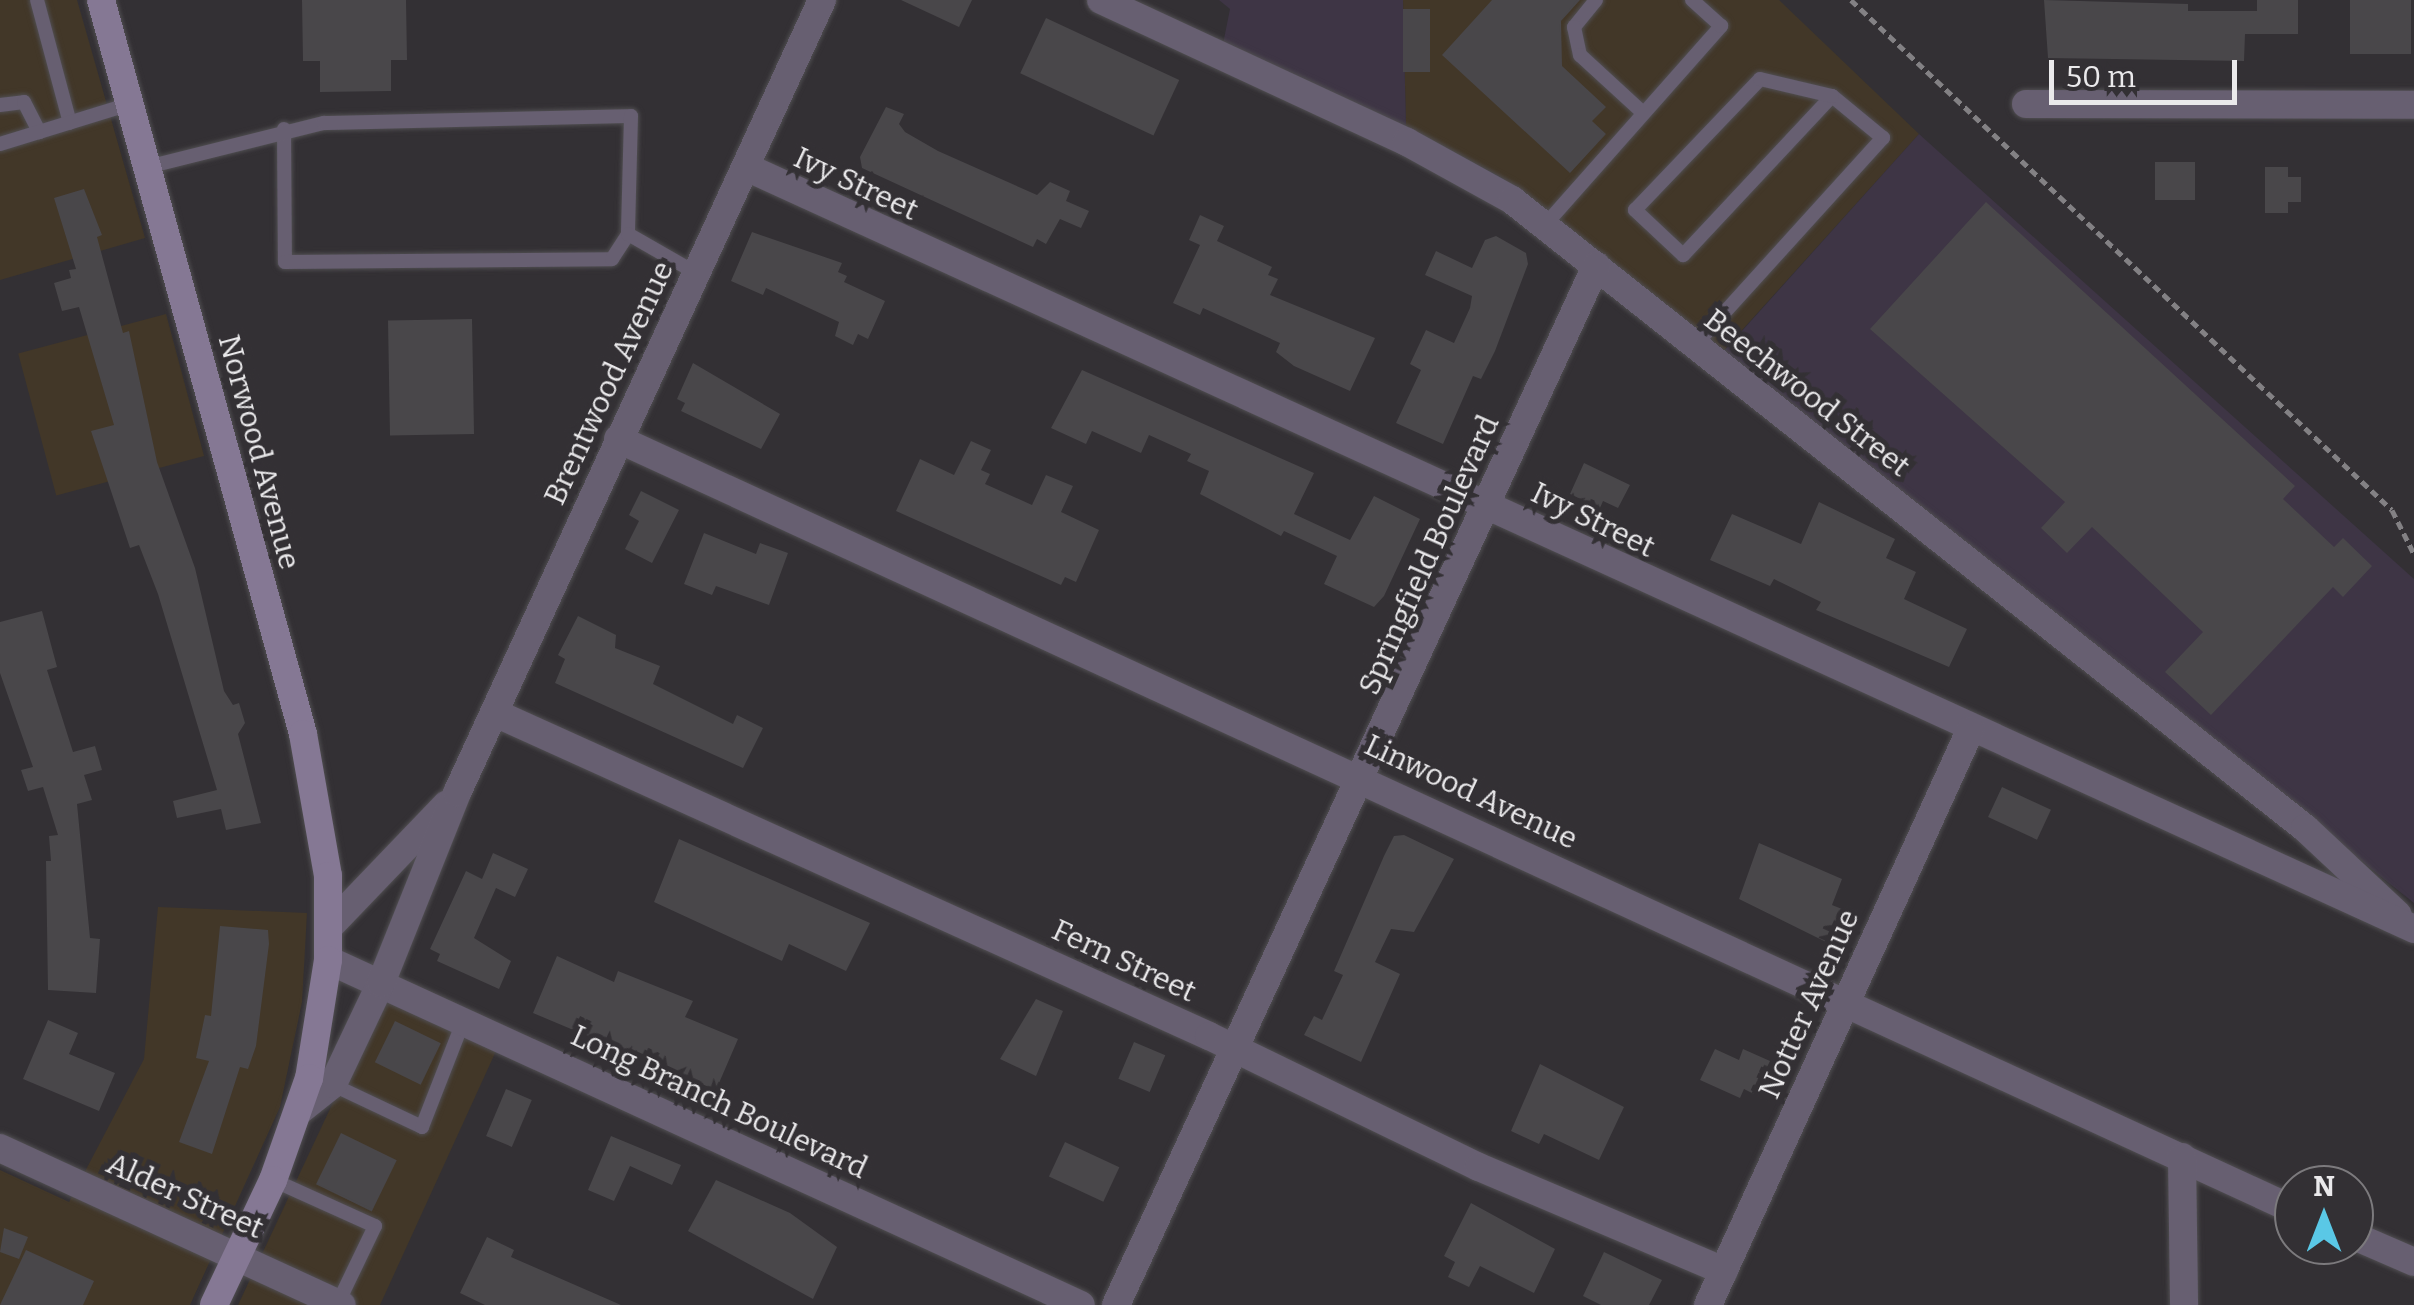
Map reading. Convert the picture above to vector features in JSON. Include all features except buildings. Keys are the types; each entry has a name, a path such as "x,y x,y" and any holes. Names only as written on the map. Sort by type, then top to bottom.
{"main road":[{"name":"Norwood Avenue","path":"101,0 311,766 330,926"},
{"name":"Brentwood Avenue","path":"214,1305 274,1180 299,1111 321,1081 330,926"}],"street":[{"name":"Brentwood Avenue","path":"321,1081 381,983 457,794 822,0"},
{"name":"Beechwood Street","path":"1100,0 1458,168 1544,226 2306,828 2414,929"},
{"path":"2026,104 2414,105"},
{"name":"Ivy Street","path":"746,168 1487,505 1970,731 2414,929"},
{"name":"Springfield Boulevard","path":"1116,1305 1239,1050 1596,266"},
{"name":"Linwood Avenue","path":"618,439 1846,1000 2274,1201"},
{"name":"Fern Street","path":"495,713 1239,1050 1479,1167 1724,1271"},
{"name":"Notter Avenue","path":"1708,1305 1970,731"},
{"name":"Brentwood Avenue","path":"330,926 457,794"},
{"name":"Long Branch Boulevard","path":"328,960 1082,1305"},
{"name":"Alder Street","path":"0,1148 340,1304"},
{"path":"2182,1157 2184,1305"},
{"path":"2374,1245 2414,1262"}],"lane":[{"path":"36,0 70,123"},
{"path":"1596,0 1574,27 1580,55 1643,113"},
{"path":"1544,226 1721,26 1692,0"},
{"path":"1695,345 1884,138 1832,96 1760,78 1635,210 1683,255 1832,96"},
{"path":"0,106 24,102 39,132"},
{"path":"0,144 130,104"},
{"path":"147,168 284,130 631,116 628,234 612,259 286,262 284,130"},
{"path":"628,234 696,273"},
{"path":"321,1081 422,1126 464,1020"},
{"path":"274,1180 376,1226 340,1304"}],"path":[{"path":"1850,0 2392,510 2414,554"}],"shaded area":[{"path":"0,0 77,0 145,238 0,280"},
{"path":"1219,0 1403,0 1406,127 1223,44 1230,9"},
{"path":"1403,0 1779,0 1919,134 1724,350 1501,177 1406,127"},
{"path":"1919,134 2414,579 2414,903 1724,351"},
{"path":"166,314 204,456 56,496 18,354"},
{"path":"158,907 307,913 302,1002 280,1107 190,1305 0,1305 0,1170 69,1202 144,1059"},
{"path":"382,998 496,1051 380,1305 238,1305"}]}
